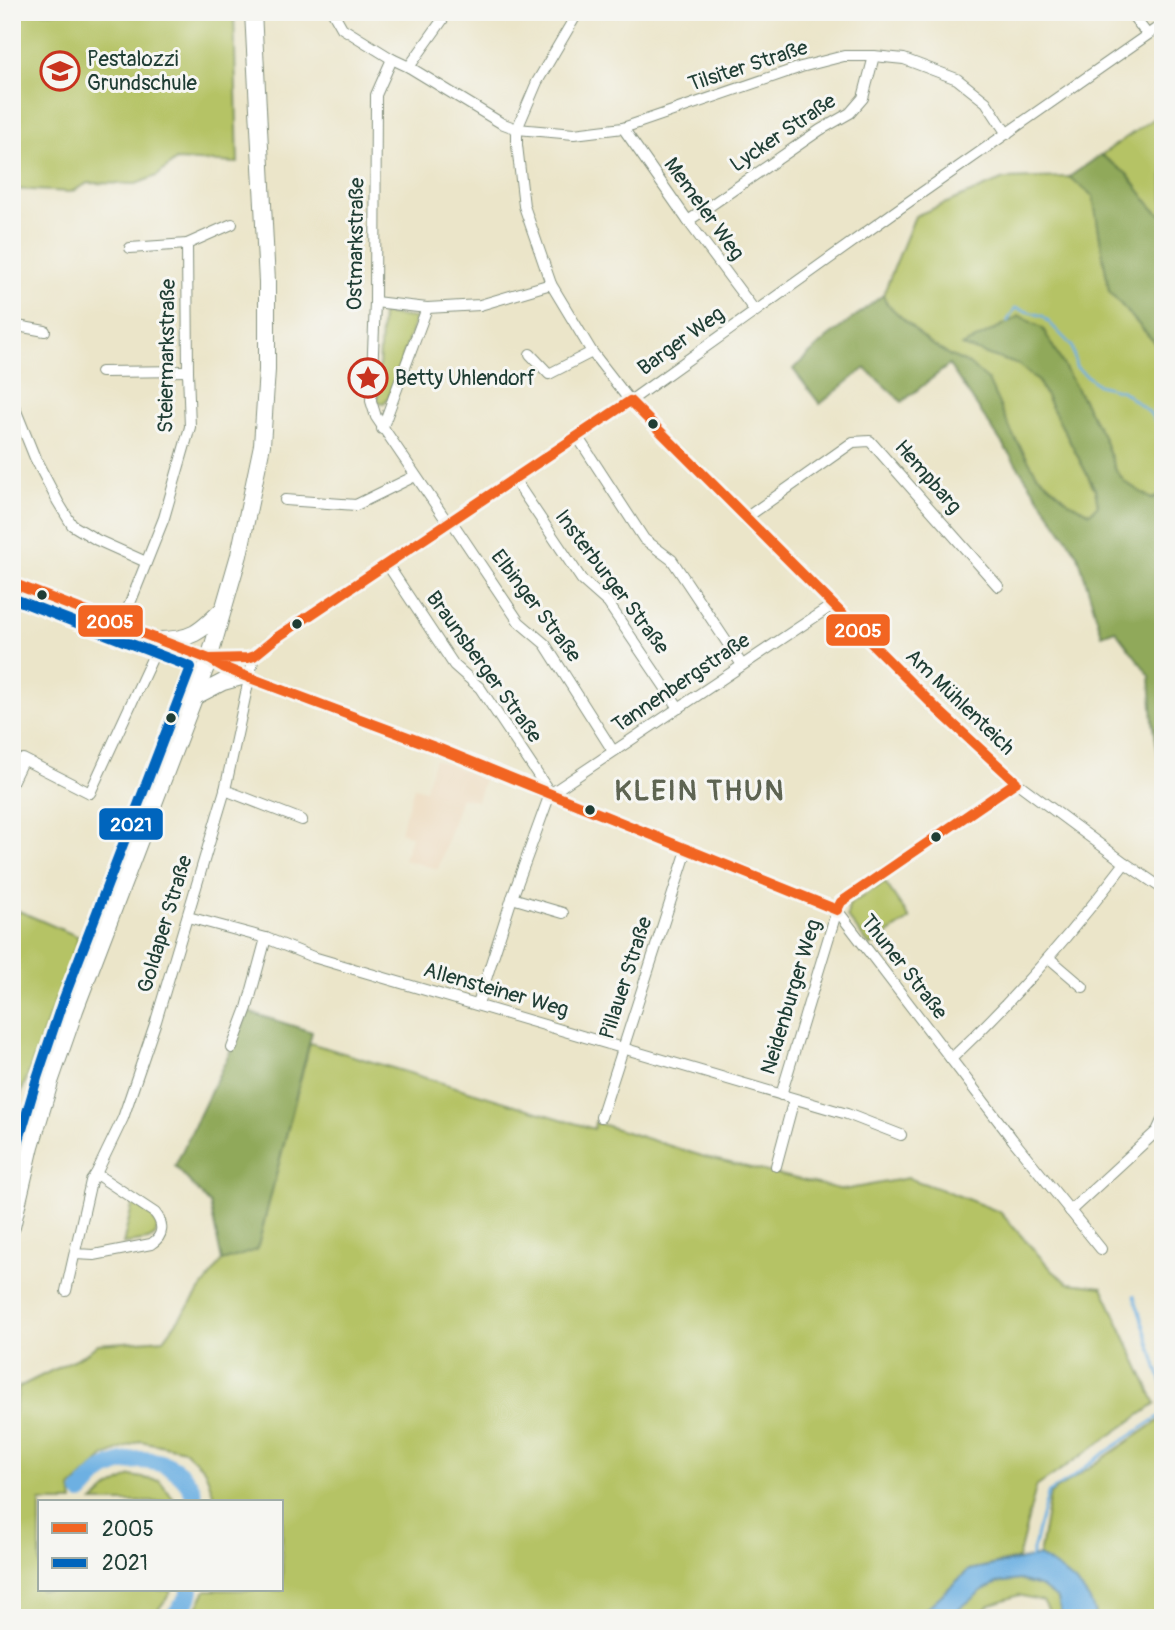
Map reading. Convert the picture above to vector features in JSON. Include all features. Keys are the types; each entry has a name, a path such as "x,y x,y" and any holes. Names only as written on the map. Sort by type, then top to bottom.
{"main road":[{"path":"12,1227 31,1146 51,1079 209,659 242,542 262,445 267,370 267,282 253,12"},
{"path":"156,646 196,634 225,606"},
{"path":"196,696 223,682 247,677"}],"street":[{"path":"333,12 342,28 501,123 517,129 537,82 578,12"},
{"path":"409,67 448,12"},
{"path":"1130,12 1147,34"},
{"name":"Barger Weg","path":"254,656 276,638 630,401 1163,24"},
{"name":"Tilsiter Straße","path":"517,129 574,134 623,128 801,67 844,56 874,56 904,59 957,79 986,102 1007,134"},
{"name":"Lycker Straße","path":"688,221 820,130 850,113 863,97 874,56"},
{"name":"Ostmarkstraße","path":"392,59 376,95 372,401 382,429 448,523"},
{"name":"Memeler Weg","path":"623,128 755,311"},
{"name":"Am Mühlenteich","path":"517,129 524,206 551,284 592,352 630,401 937,709 1016,782 1163,889"},
{"path":"130,248 187,244 232,224"},
{"name":"Steiermarkstraße","path":"121,626 164,518 190,428 187,244"},
{"path":"375,302 427,308 480,305 551,284"},
{"path":"382,429 427,308"},
{"path":"12,325 45,331"},
{"path":"530,354 549,374 592,352"},
{"path":"102,372 188,371"},
{"path":"12,401 35,457 72,525 97,540 146,562"},
{"path":"577,436 644,539 672,560 742,665"},
{"name":"Hempbarg","path":"747,517 853,442 870,441 998,586"},
{"path":"285,500 356,505 415,476"},
{"name":"Insterburger Straße","path":"514,479 582,580 608,603 679,708"},
{"name":"Elbinger Straße","path":"448,523 453,525 519,622 545,644 614,751"},
{"name":"Braunsberger Straße","path":"387,564 454,665 480,688 550,794"},
{"name":"Thuner Straße","path":"12,583 121,626 156,646 209,659 247,677 550,794 837,910 1101,1249"},
{"name":"Tannenbergstraße","path":"550,794 834,604"},
{"path":"12,782 23,759 90,793 156,646"},
{"path":"209,659 246,659 254,656"},
{"name":"Goldaper Straße","path":"66,1292 91,1181 123,1118 188,917 225,790 247,677 254,656"},
{"path":"837,910 841,902 1016,782"},
{"path":"225,790 303,820"},
{"path":"478,1004 512,898 550,794"},
{"name":"Pillauer Straße","path":"601,1117 687,850"},
{"path":"951,1059 985,1027 1049,958 1086,916 1125,863"},
{"path":"512,898 563,913"},
{"name":"Neidenburger Weg","path":"781,1095 837,910"},
{"name":"Allensteiner Weg","path":"188,917 266,939 313,957 847,1114 901,1135"},
{"path":"232,1048 247,1008 266,939"},
{"path":"1049,958 1083,987"},
{"path":"776,1166 794,1099"},
{"path":"1070,1211 1157,1132 1163,1118"},
{"path":"75,1254 94,1255 151,1244 161,1235 160,1219 155,1213 96,1174"}],"shaded area":[{"path":"435,759 484,779 477,801 461,797 438,869 404,860 411,836 400,832 414,787 425,790"}],"green space":[{"path":"12,12 234,12 238,163 176,160 157,176 136,184 88,183 71,192 12,189"},
{"path":"1163,112 1163,217 1127,174 1101,155"},
{"path":"1101,155 1127,174 1163,217 1163,352 1109,291 1093,196 1069,177"},
{"path":"1069,177 1093,196 1109,291 1163,352 1163,494 1152,499 1125,482 1116,470 1102,434 1043,329 963,346 1019,365 1038,381 1095,490 1098,505 1090,513 1070,503 1037,474 969,364 928,342 887,304 883,295 915,216 1004,179"},
{"path":"883,295 887,304 928,342 969,364 988,380 1013,435 1037,474 1070,503 1090,513 1098,505 1095,489 1038,381 1019,365 962,346 1020,316 1043,329 1102,434 1116,470 1125,482 1152,499 1163,494 1163,783 1153,722 1150,676 1115,630 1102,635 1078,555 949,365 902,402 865,368 820,404 793,369 827,338"},
{"path":"382,314 416,318 389,397 384,403 377,402"},
{"path":"885,882 910,919 870,946 847,917 849,905"},
{"path":"19,911 79,937 12,1118 12,923"},
{"path":"249,1012 312,1032 257,1250 222,1261 210,1204 175,1166"},
{"path":"310,1043 594,1129 595,1122 705,1157 843,1190 908,1178 1000,1212 1053,1271 1068,1283 1102,1287 1156,1404 1036,1487 1018,1559 969,1570 916,1618 192,1618 205,1592 284,1592 284,1500 215,1500 205,1470 184,1450 140,1441 105,1456 71,1488 73,1500 38,1500 38,1592 170,1592 169,1595 152,1618 12,1618 12,1424 19,1387 87,1353 98,1344 164,1339 222,1261 257,1250"},
{"path":"133,1202 152,1216 158,1226 155,1236 148,1240 123,1244"},
{"path":"1163,1418 1163,1618 1095,1618 1095,1612 1039,1556 1050,1494"},
{"path":"131,1476 160,1481 174,1500 95,1500"},
{"path":"1020,1580 1042,1587 1058,1599 1062,1618 1053,1618 1043,1601 1019,1595 989,1605 976,1618 952,1618 966,1602 991,1585"}],"water":[{"path":"1039,1556 1066,1574 1082,1590 1089,1599 1095,1618 1062,1618 1058,1599 1042,1587 1020,1580 997,1583 983,1590 952,1618 916,1618 969,1570"}],"waterway":[{"path":"1007,322 1015,308 1043,316 1072,346 1076,367 1098,385 1122,391 1149,412 1159,427 1163,428"},
{"path":"1134,1296 1163,1386"},
{"path":"1030,1561 1048,1493 1163,1414"},
{"path":"81,1492 105,1469 116,1464 140,1460 163,1464 183,1476 194,1500"},
{"path":"173,1618 190,1592"}],"transit line":[{"name":"2005","path":"630,401 937,709 1016,782 841,902 837,910 440,749 245,676 209,659 254,656 276,638 630,401"},
{"name":"2005","path":"12,583 209,659"},
{"name":"2021","path":"12,598 191,667 61,1006 12,1164"}],"place":[{"name":"Pestalozzi Grundschule","path":"60,71"},
{"name":"Betty Uhlendorf","path":"368,378"}],"district":[{"name":"KLEIN THUN","path":"700,791"}]}
